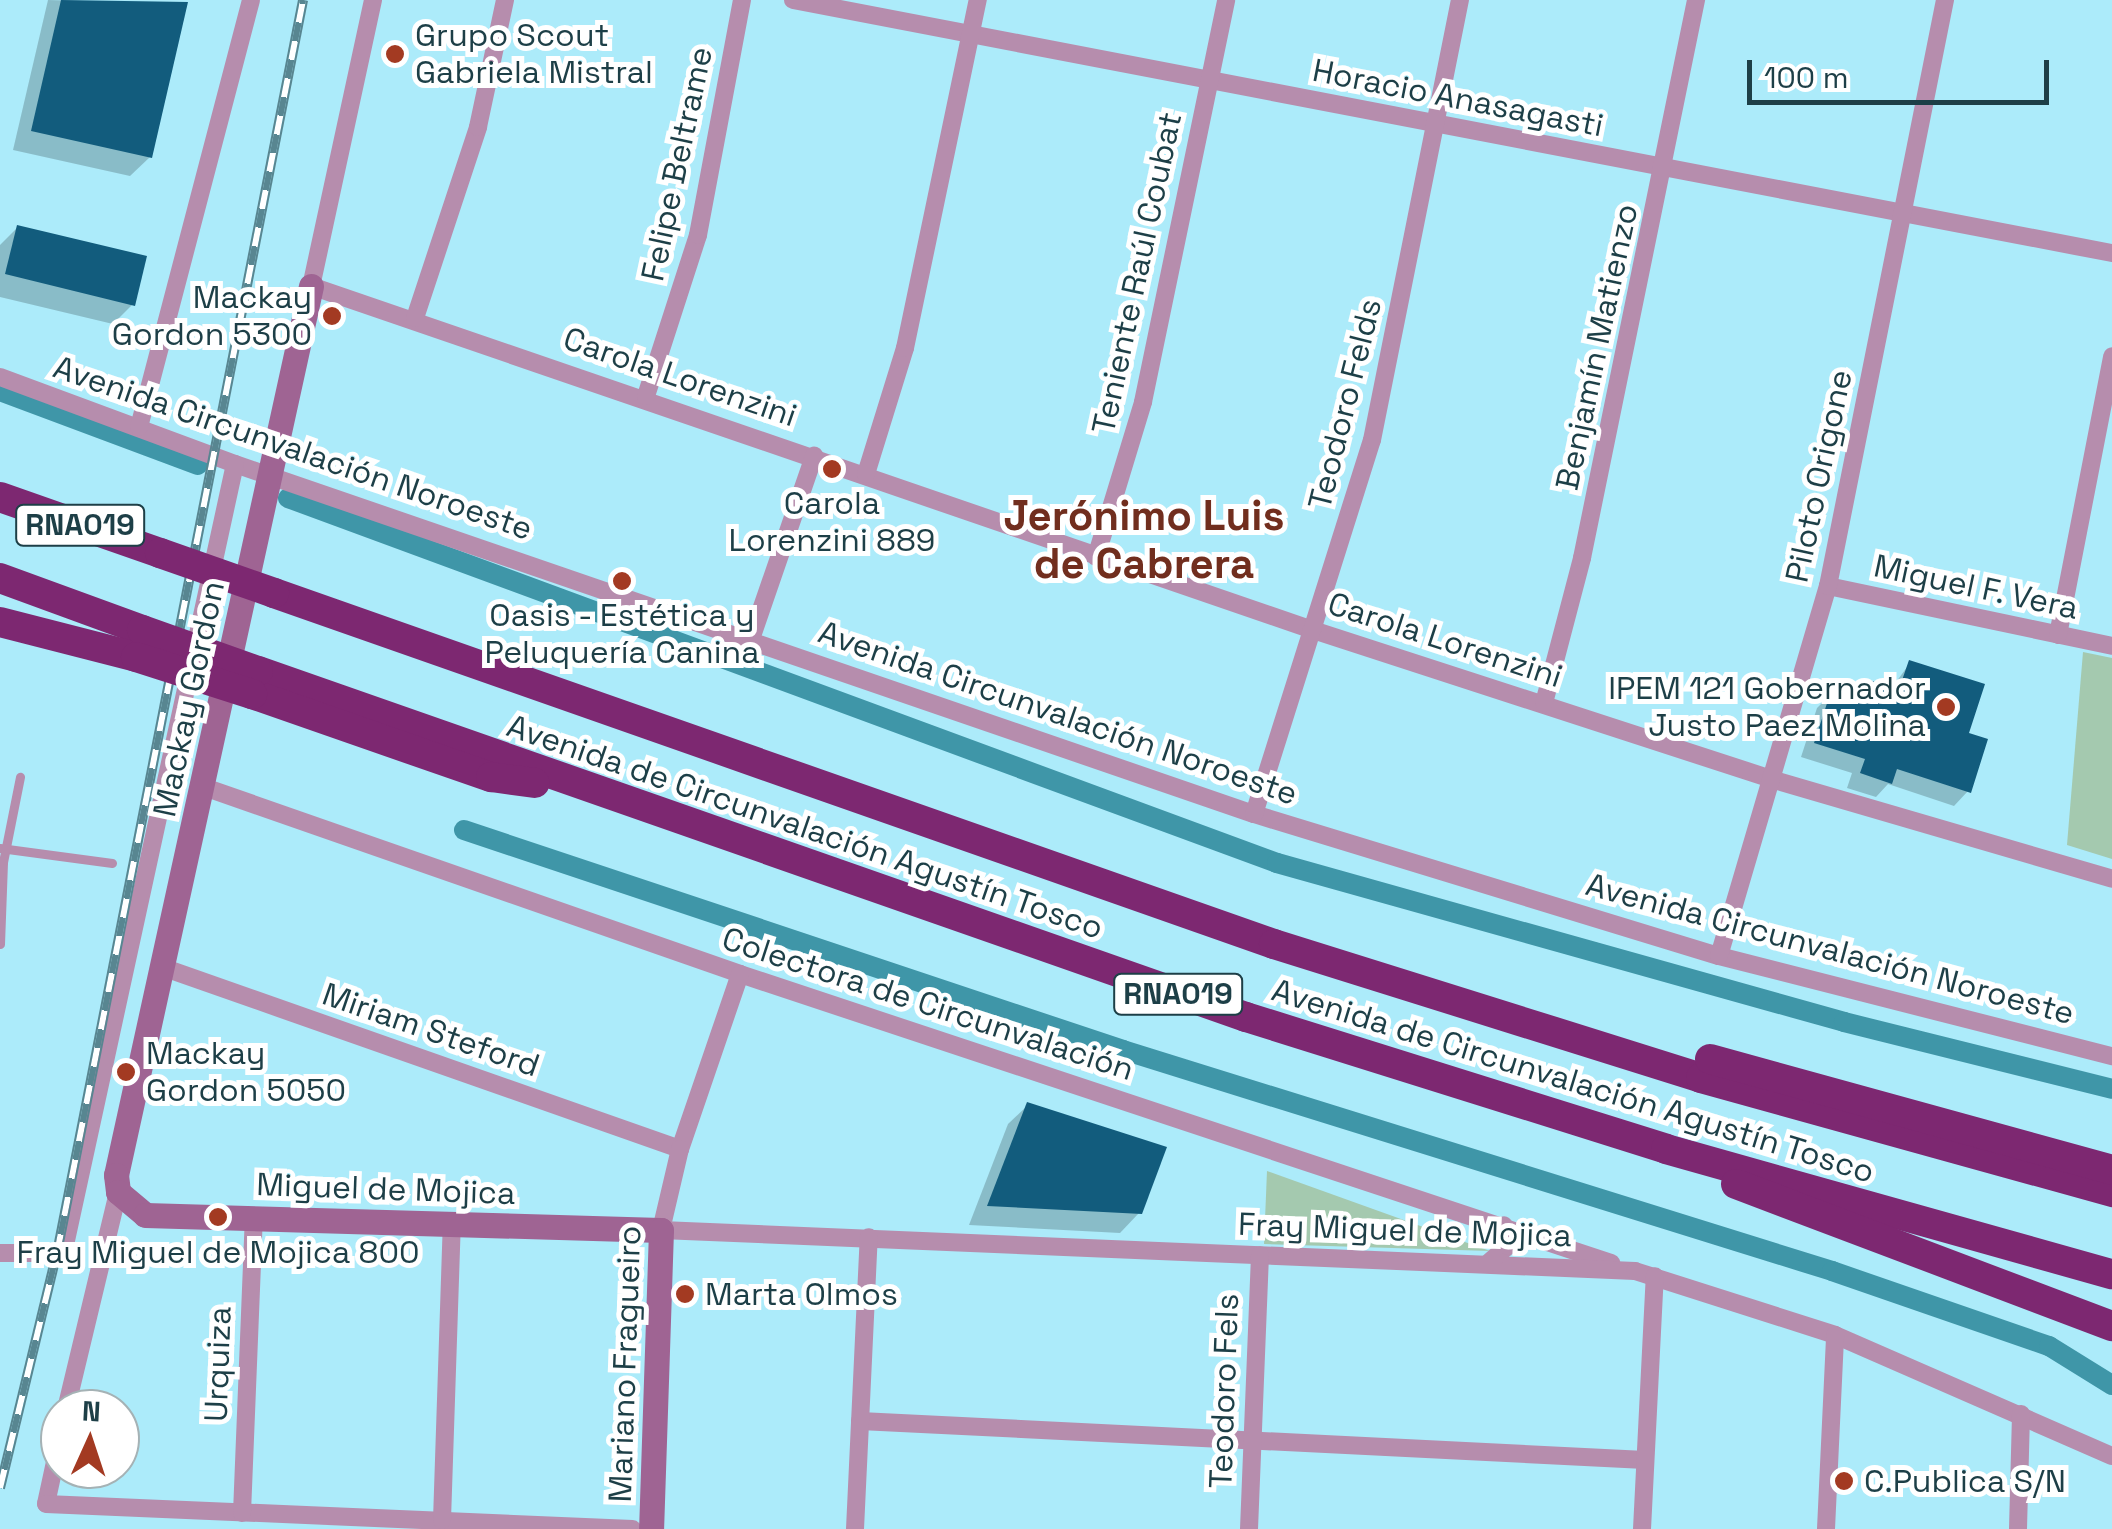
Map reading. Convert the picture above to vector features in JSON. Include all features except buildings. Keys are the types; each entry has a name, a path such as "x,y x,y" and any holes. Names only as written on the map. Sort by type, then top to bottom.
{"highway":[{"name":"Avenida de Circunvalación Agustín Tosco","path":"0,497 1052,870 1571,1039 2112,1192"},
{"name":"Avenida de Circunvalación Agustín Tosco","path":"0,578 139,644 596,791 1246,1018 1666,1149 2112,1274"},
{"path":"0,622 139,644"},
{"path":"1571,1039 1706,1057 2112,1170"},
{"path":"1666,1149 1772,1202 2112,1326"}],"main road":[{"name":"Mackay Gordon","path":"118,1192 116,1175 311,286"},
{"name":"Miguel de Mojica","path":"118,1192 145,1216 661,1230"},
{"name":"Mariano Fragueiro","path":"651,1529 661,1230"}],"street":[{"path":"139,428 250,0"},
{"name":"Mackay Gordon","path":"311,286 373,0"},
{"path":"415,318 474,145 504,0"},
{"name":"Felipe Beltrame","path":"646,396 698,235 742,0"},
{"name":"Horacio Anasagasti","path":"794,0 2112,253"},
{"path":"866,474 906,348 978,0"},
{"name":"Teniente Raúl Coubat","path":"1096,556 1143,402 1226,0"},
{"name":"Teodoro Felds","path":"1254,814 1316,631 1372,440 1460,0"},
{"name":"Benjamín Matienzo","path":"1544,703 1582,558 1666,168 1696,0"},
{"name":"Piloto Origone","path":"1719,956 1828,586 1945,0"},
{"name":"Carola Lorenzini","path":"311,286 646,396 1316,631 1771,779 2112,879"},
{"path":"2058,635 2112,356"},
{"name":"Avenida Circunvalación Noroeste","path":"0,376 235,464 1254,814 1719,956 2112,1056"},
{"path":"750,639 814,456"},
{"path":"0,1253 57,1253 65,1245 235,464"},
{"name":"Miguel F. Vera","path":"1828,586 2112,646"},
{"name":"Colectora de Circunvalación","path":"204,787 740,974 1635,1271"},
{"name":"Miriam Steford","path":"162,967 680,1150"},
{"name":"Mariano Fragueiro","path":"661,1230 680,1150 740,974"},
{"name":"Mackay Gordon","path":"70,1389 108,1216 118,1192"},
{"path":"72,1211 108,1216"},
{"name":"Urquiza","path":"242,1513 254,1218"},
{"path":"442,1520 452,1224"},
{"path":"1486,1264 1508,1246 1504,1226"},
{"name":"Fray Miguel de Mojica","path":"661,1230 1635,1271 1836,1334 2112,1456"},
{"path":"855,1529 869,1237"},
{"name":"Teodoro Fels","path":"1249,1529 1260,1254"},
{"path":"1642,1529 1655,1276"},
{"path":"1826,1529 1836,1334"},
{"path":"2018,1529 2021,1414"},
{"path":"860,1421 1645,1460"},
{"path":"49,1489 46,1504 632,1529"}],"lane":[{"path":"0,944 3,848 20,777"},
{"path":"3,848 112,863"}],"green space":[{"path":"2083,652 2112,658 2112,859 2067,845"},
{"path":"1267,1171 1490,1251 1264,1244"}],"waterway":[{"path":"0,391 198,465"},
{"path":"288,498 1277,863 1844,1022 2112,1089"},
{"path":"464,830 1123,1050 1832,1271 2049,1346 2112,1385"}],"railway":[{"path":"0,1488 57,1253 303,0"}],"place":[{"name":"Grupo Scout Gabriela Mistral","path":"395,54"},
{"name":"Mackay Gordon 5300","path":"332,316"},
{"name":"Carola Lorenzini 889","path":"832,469"},
{"name":"Oasis - Estética y Peluquería Canina","path":"622,581"},
{"name":"IPEM 121 Gobernador Justo Paez Molina","path":"1946,707"},
{"name":"Mackay Gordon 5050","path":"126,1072"},
{"name":"Fray Miguel de Mojica 800","path":"218,1217"},
{"name":"Marta Olmos","path":"685,1294"},
{"name":"C.Publica S/N","path":"1844,1481"}],"district":[{"name":"Jerónimo Luis de Cabrera","path":"1144,540"}]}
